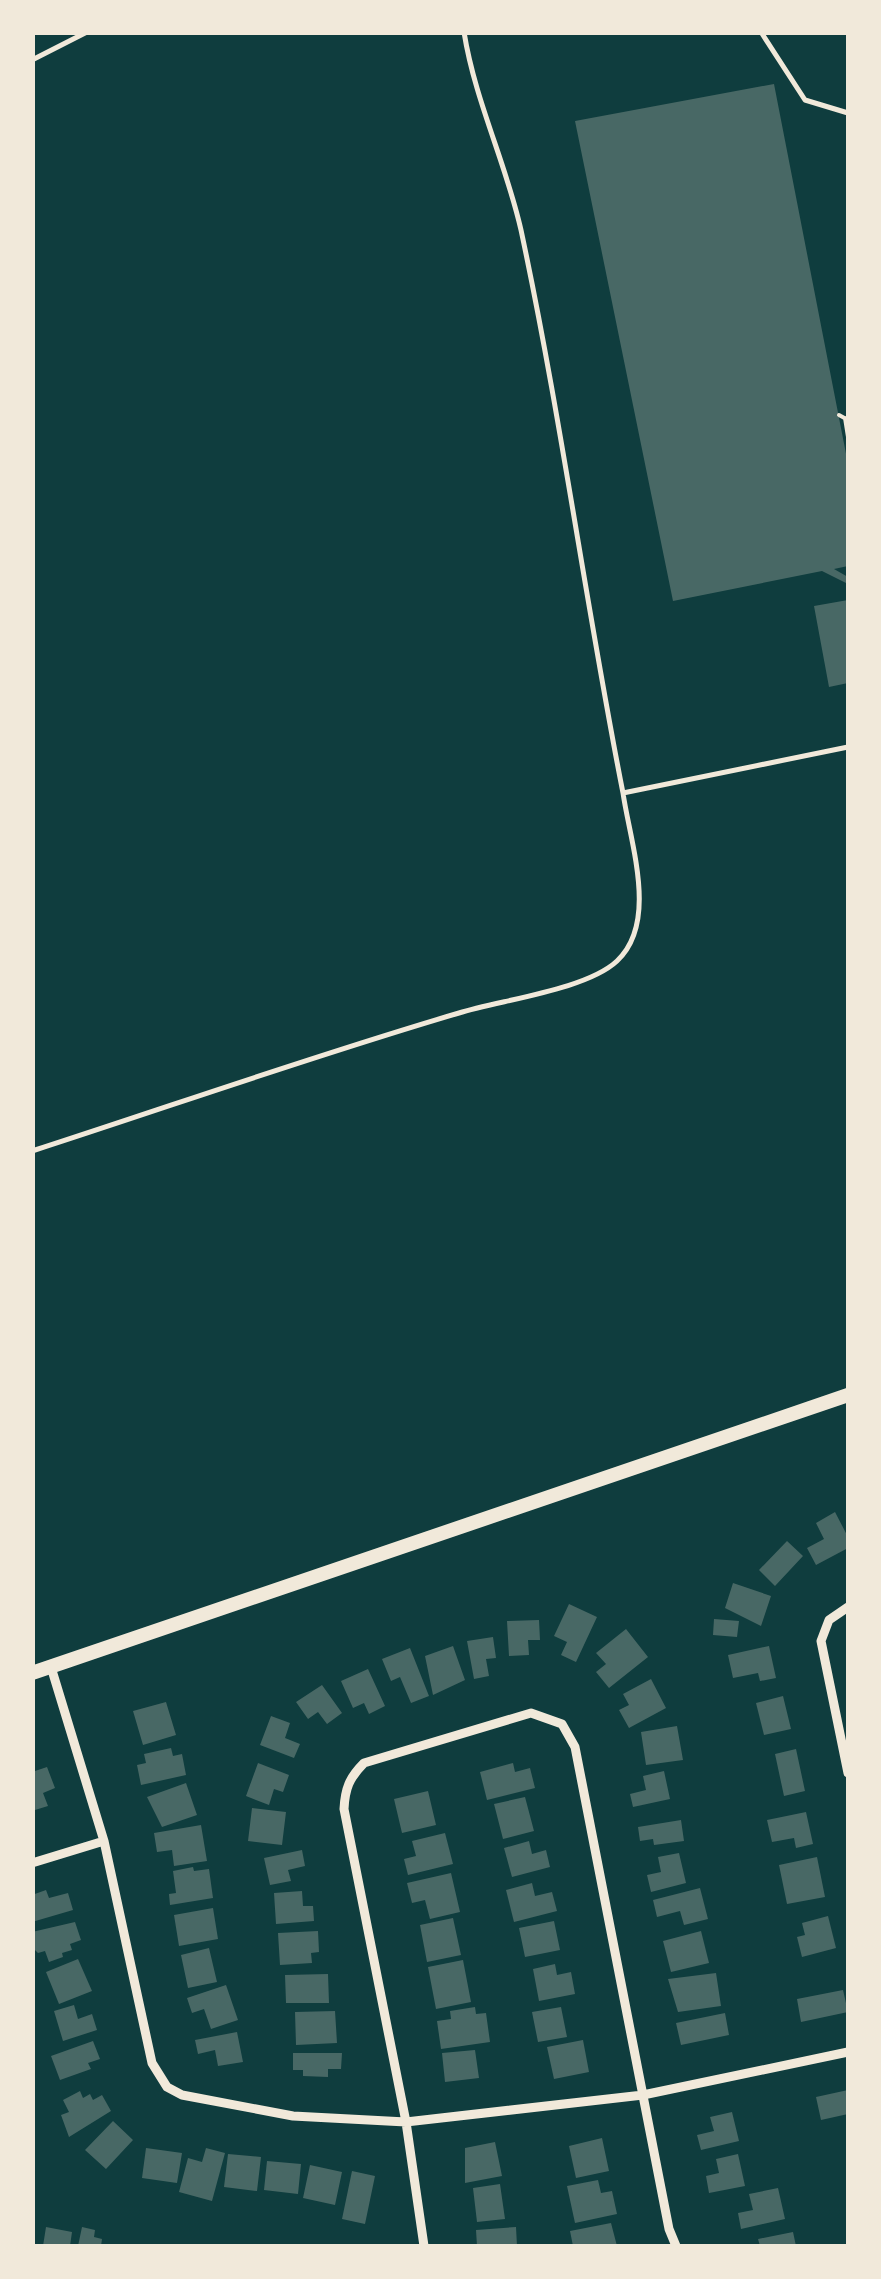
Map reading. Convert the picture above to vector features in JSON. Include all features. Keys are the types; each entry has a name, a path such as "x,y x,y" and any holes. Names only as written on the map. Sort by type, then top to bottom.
{"main road":[{"path":"32,1673 848,1395"}],"street":[{"path":"848,1607 828,1620 821,1641 848,1773"},
{"path":"50,1667 104,1841 152,2063 167,2087 182,2095 293,2116 406,2122 643,2095 848,2052"},
{"path":"424,2246 406,2122 344,1810 345,1792 350,1777 364,1763 531,1713 562,1724 575,1747 676,2246"},
{"path":"32,1863 104,1841"}],"lane":[{"path":"32,60 87,32"},
{"path":"32,1151 458,1013 587,978 617,961 636,932 639,901 623,793 561,435 520,225 472,80 464,32"},
{"path":"761,32 805,100 848,113"},
{"path":"623,793 848,747"}],"path":[{"path":"844,418 848,437"}],"building":[{"path":"774,84 848,464 848,566 834,569 848,577 848,584 822,571 673,601 575,121"},
{"path":"848,600 848,683 829,687 814,606"},
{"path":"835,1512 848,1537 848,1548 816,1565 807,1548 824,1539 816,1523"},
{"path":"787,1541 803,1556 775,1586 759,1570"},
{"path":"733,1583 771,1596 761,1626 725,1608"},
{"path":"569,1604 597,1617 576,1662 561,1655 567,1642 554,1636"},
{"path":"714,1619 739,1621 737,1637 713,1635"},
{"path":"539,1620 540,1640 528,1640 529,1655 509,1656 507,1621"},
{"path":"626,1629 648,1657 609,1688 596,1672 606,1664 596,1653"},
{"path":"493,1637 496,1658 486,1659 489,1676 474,1679 467,1641"},
{"path":"453,1646 465,1680 433,1695 425,1656"},
{"path":"769,1646 776,1678 760,1681 758,1673 733,1678 728,1655"},
{"path":"410,1648 429,1696 411,1703 400,1677 391,1681 382,1659"},
{"path":"368,1669 385,1706 369,1714 364,1703 353,1708 341,1681"},
{"path":"651,1679 666,1708 629,1728 619,1710 629,1705 623,1694"},
{"path":"322,1685 342,1713 327,1724 318,1712 308,1719 296,1702"},
{"path":"783,1696 791,1729 764,1735 756,1703"},
{"path":"166,1702 176,1735 143,1745 133,1711"},
{"path":"271,1716 290,1723 285,1738 300,1744 294,1758 260,1745"},
{"path":"677,1726 683,1760 646,1765 641,1732"},
{"path":"171,1748 173,1756 182,1754 186,1775 141,1785 137,1765 146,1763 144,1754"},
{"path":"796,1749 805,1791 784,1796 775,1754"},
{"path":"258,1763 289,1775 283,1792 274,1789 269,1805 246,1796"},
{"path":"513,1763 515,1772 530,1768 535,1788 487,1800 480,1772"},
{"path":"47,1767 55,1788 43,1793 48,1806 35,1810 32,1772"},
{"path":"664,1771 670,1799 633,1807 630,1794 646,1790 643,1776"},
{"path":"186,1783 197,1815 162,1827 147,1797"},
{"path":"428,1791 436,1825 402,1833 394,1799"},
{"path":"525,1797 534,1831 503,1839 494,1804"},
{"path":"252,1808 286,1812 282,1845 248,1841"},
{"path":"806,1812 813,1844 796,1848 794,1838 772,1842 767,1820"},
{"path":"681,1820 684,1841 654,1845 653,1839 640,1841 638,1827"},
{"path":"201,1825 207,1861 174,1866 172,1850 157,1852 154,1833"},
{"path":"445,1833 453,1864 408,1875 404,1859 416,1856 412,1841"},
{"path":"529,1841 532,1854 546,1850 550,1867 512,1877 504,1848"},
{"path":"302,1850 305,1866 288,1870 291,1881 270,1885 264,1858"},
{"path":"679,1853 686,1883 651,1892 647,1875 661,1872 658,1857"},
{"path":"817,1857 825,1897 787,1904 779,1865"},
{"path":"193,1867 194,1871 209,1869 213,1898 170,1905 169,1894 176,1893 173,1871"},
{"path":"451,1873 460,1912 430,1919 425,1900 412,1903 407,1883"},
{"path":"532,1883 535,1896 552,1892 557,1911 514,1922 506,1890"},
{"path":"700,1888 708,1919 684,1925 680,1911 657,1917 653,1900"},
{"path":"46,1890 49,1898 68,1893 73,1910 32,1922 32,1895"},
{"path":"302,1891 303,1906 313,1906 314,1921 276,1924 274,1893"},
{"path":"213,1908 218,1939 179,1946 174,1915"},
{"path":"828,1916 836,1948 802,1957 797,1937 805,1935 802,1923"},
{"path":"453,1918 461,1955 427,1962 420,1925"},
{"path":"554,1921 560,1950 525,1957 519,1928"},
{"path":"75,1922 81,1940 70,1944 72,1950 62,1953 63,1957 49,1962 45,1951 38,1953 32,1947 32,1932"},
{"path":"318,1931 319,1952 311,1953 312,1963 280,1965 278,1933"},
{"path":"701,1931 709,1963 671,1972 663,1941"},
{"path":"209,1948 217,1982 188,1988 181,1955"},
{"path":"78,1959 92,1991 59,2004 46,1972"},
{"path":"463,1960 471,2002 436,2009 428,1967"},
{"path":"555,1964 557,1975 571,1972 575,1994 539,2001 533,1969"},
{"path":"716,1973 721,2006 678,2012 668,1979"},
{"path":"328,1974 329,2003 286,2003 285,1975"},
{"path":"226,1985 238,2020 211,2029 204,2009 192,2013 187,1998"},
{"path":"843,1990 848,2012 801,2022 797,1999"},
{"path":"74,2005 78,2019 92,2014 97,2030 63,2041 54,2011"},
{"path":"475,2007 476,2014 486,2013 490,2042 441,2049 437,2021 451,2019 450,2011"},
{"path":"561,2007 567,2037 538,2042 532,2012"},
{"path":"335,2011 337,2043 296,2045 295,2012"},
{"path":"725,2013 729,2035 681,2045 676,2023"},
{"path":"237,2032 243,2062 218,2066 215,2050 198,2054 195,2040"},
{"path":"583,2040 589,2072 554,2079 547,2047"},
{"path":"93,2041 100,2059 88,2063 91,2069 60,2080 51,2056"},
{"path":"475,2050 479,2078 445,2082 442,2053"},
{"path":"293,2053 342,2053 341,2069 328,2069 328,2077 303,2076 303,2070 293,2070"},
{"path":"848,2090 848,2114 821,2120 816,2097"},
{"path":"80,2091 83,2098 90,2094 93,2100 102,2095 111,2111 69,2137 61,2115 69,2112 63,2100"},
{"path":"732,2112 739,2141 701,2150 697,2135 714,2131 710,2117"},
{"path":"113,2121 133,2140 106,2169 85,2150"},
{"path":"602,2138 609,2171 576,2178 569,2146"},
{"path":"495,2142 502,2176 465,2183 465,2148"},
{"path":"146,2148 182,2153 177,2183 142,2178"},
{"path":"206,2148 225,2153 212,2201 179,2192 188,2158 202,2162"},
{"path":"228,2154 261,2157 257,2191 224,2187"},
{"path":"738,2154 745,2186 709,2193 706,2176 719,2173 716,2159"},
{"path":"267,2161 301,2164 298,2194 264,2190"},
{"path":"310,2165 342,2172 335,2205 303,2198"},
{"path":"352,2171 375,2176 365,2224 342,2219"},
{"path":"598,2180 601,2193 612,2191 617,2214 575,2223 567,2186"},
{"path":"500,2184 505,2219 477,2222 473,2188"},
{"path":"778,2188 785,2219 741,2229 738,2213 753,2210 749,2194"},
{"path":"611,2223 617,2246 573,2246 570,2231"},
{"path":"46,2227 72,2232 70,2246 43,2246"},
{"path":"82,2227 95,2230 94,2237 102,2239 101,2246 78,2246"},
{"path":"516,2227 517,2246 477,2246 476,2230"},
{"path":"793,2232 796,2246 760,2246 758,2239"}]}
